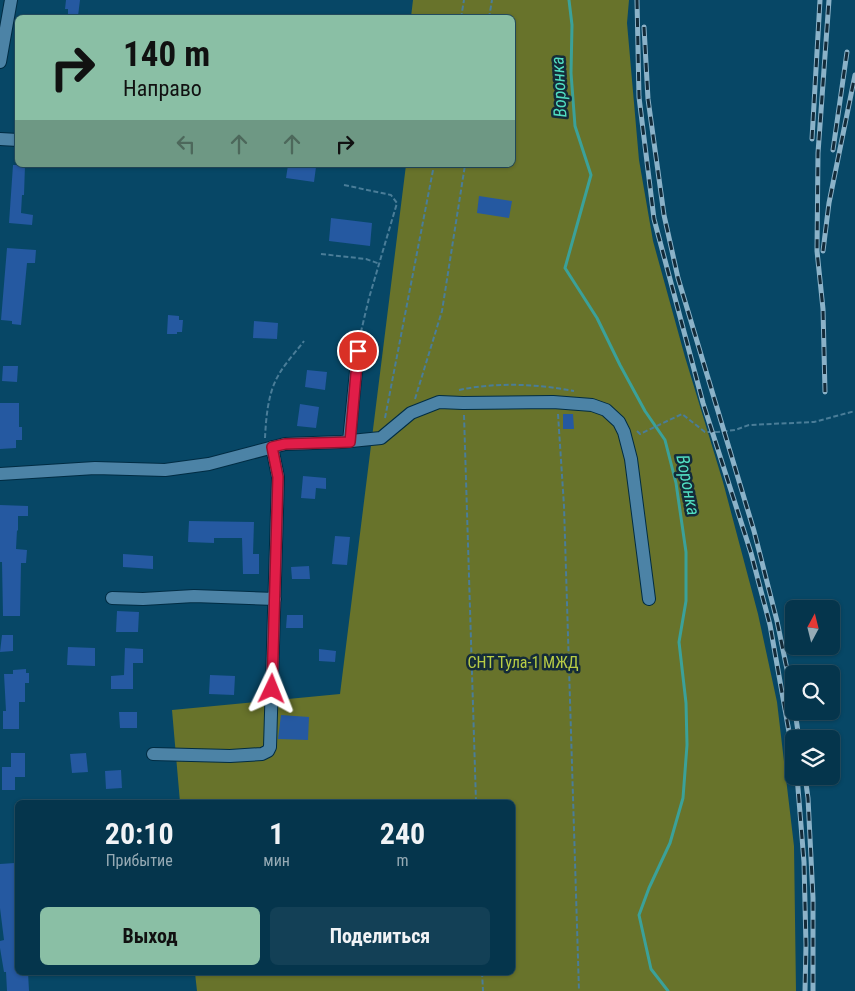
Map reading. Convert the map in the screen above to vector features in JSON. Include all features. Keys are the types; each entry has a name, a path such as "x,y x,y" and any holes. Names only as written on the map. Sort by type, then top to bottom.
{"street":[{"path":"0,62 10,0"},
{"path":"0,139 15,140"},
{"path":"350,442 358,351"},
{"path":"0,474 95,468 165,470 209,464 285,444 350,442 381,438 411,413 439,402 553,402 592,405 606,410 615,417 624,432 631,460 649,599"},
{"path":"153,754 230,756 262,754 268,751 270,743 278,477 268,448"},
{"path":"112,598 143,599 194,596 275,600"}],"path":[{"path":"462,15 464,0"},
{"path":"490,15 492,0"},
{"path":"385,418 434,167"},
{"path":"411,413 442,311 465,167"},
{"path":"344,185 391,195 397,202 360,332 358,351"},
{"path":"321,254 366,259 380,264"},
{"path":"268,448 266,424 273,388 279,375 304,341"},
{"path":"454,391 510,385 558,388 581,393"},
{"path":"553,402 558,413 564,497 579,991"},
{"path":"463,403 476,800"},
{"path":"640,434 682,414 705,432 718,432 735,430 749,425 814,422 855,411"},
{"path":"482,975 483,991"}],"green space":[{"name":"СНТ Тула-1 МЖД","path":"413,0 629,0 627,23 639,160 653,241 685,357 723,482 758,614 777,702 785,785 787,785 794,846 796,991 197,991 195,975 515,975 515,800 180,800 172,710 340,694 406,167 515,167 515,15 411,15"}],"building":[{"path":"66,0 80,0 78,15 68,15 68,9 65,9"},
{"path":"13,165 15,165 15,167 25,167 21,213 33,215 32,225 9,223"},
{"path":"288,167 316,167 314,182 286,178"},
{"path":"479,196 512,201 509,218 477,213"},
{"path":"331,218 372,223 370,246 329,241"},
{"path":"7,248 36,250 35,263 27,263 21,325 12,324 12,321 1,320"},
{"path":"168,315 179,316 179,320 183,320 182,332 167,334"},
{"path":"254,321 278,323 277,339 253,338"},
{"path":"3,366 18,366 17,382 2,381"},
{"path":"307,370 327,372 325,390 305,387"},
{"path":"0,403 19,403 19,427 22,427 22,440 16,440 16,448 0,449"},
{"path":"300,404 319,407 316,428 297,426"},
{"path":"563,414 573,414 574,429 563,429"},
{"path":"303,476 326,478 326,489 316,488 315,499 301,498"},
{"path":"0,505 28,506 28,516 18,516 16,549 27,550 26,563 21,563 20,616 3,616 2,562 0,562"},
{"path":"189,521 254,522 253,554 259,554 259,574 243,574 242,538 214,538 214,543 188,542"},
{"path":"335,536 350,537 347,565 332,564"},
{"path":"123,554 153,556 153,569 123,567"},
{"path":"309,566 310,579 292,579 291,567"},
{"path":"117,611 139,612 138,632 116,632"},
{"path":"287,615 303,615 303,628 286,628"},
{"path":"2,635 13,635 13,651 0,652"},
{"path":"68,647 95,648 95,666 67,665"},
{"path":"125,648 143,649 143,663 133,663 133,689 111,689 111,676 124,675"},
{"path":"319,649 336,651 335,662 319,661"},
{"path":"26,669 26,673 29,673 29,683 25,683 25,702 19,702 19,729 3,729 3,711 6,711 4,674 13,674 13,670"},
{"path":"210,675 235,676 234,695 209,694"},
{"path":"119,712 137,712 137,728 120,728"},
{"path":"281,715 309,717 308,740 278,739"},
{"path":"11,753 25,753 25,777 15,777 15,790 2,790 2,767 11,767"},
{"path":"86,753 88,772 72,773 70,754"},
{"path":"121,770 122,788 106,789 105,771"},
{"path":"15,863 15,975 28,975 29,991 7,991 6,972 4,972 0,948 0,941 4,940 0,908 0,864"}],"waterway":[{"name":"Воронка","path":"569,0 572,25 571,73 575,126 591,175 565,268 597,318 645,411 665,440 676,483 686,552 686,601 679,642 686,703 687,745 683,798 670,843 639,915 651,969 668,991"}],"railway":[{"path":"637,0 639,97 654,219 703,403 751,553 770,625 789,730"},
{"path":"812,139 820,0"},
{"path":"825,392 823,309 817,251 818,153 829,0"},
{"path":"644,27 648,99 664,215 678,278 754,531 786,665"},
{"path":"833,150 847,52"},
{"path":"823,251 829,203 855,75"},
{"path":"796,720 798,730"},
{"path":"798,785 804,862 805,991"},
{"path":"806,785 813,898 813,991"}],"route":[{"path":"272,689 278,477 272,447 285,444 350,442 358,351"}]}
